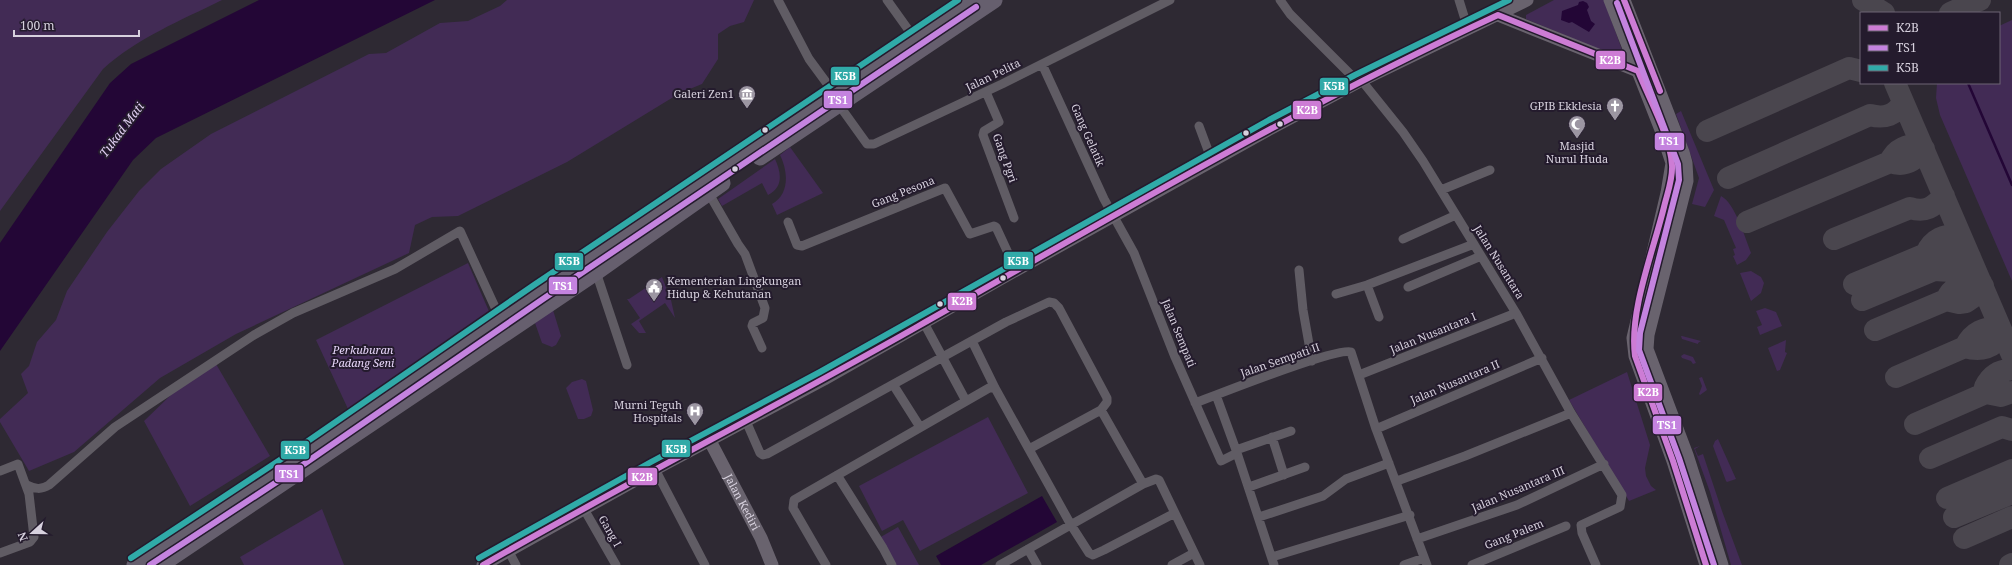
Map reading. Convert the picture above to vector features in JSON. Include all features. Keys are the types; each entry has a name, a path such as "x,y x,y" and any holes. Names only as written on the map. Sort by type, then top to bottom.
{"highway":[{"path":"135,565 293,461 500,318 596,272 836,99 915,39 972,0"},
{"path":"160,565 542,299 836,99 994,0"}],"main road":[{"path":"483,565 655,469 710,441 924,323 1112,216 1360,82 1527,0"},
{"path":"1610,0 1638,70 1672,164 1633,338 1635,356 1685,496 1706,565"},
{"path":"1624,0 1686,163 1687,181 1647,342 1651,362 1671,413 1722,565"},
{"path":"1498,15 1638,70"},
{"path":"1660,221 1676,225"},
{"path":"1658,419 1671,413"},
{"name":"Jalan Kediri","path":"710,441 761,538 772,565"},
{"path":"1685,496 1698,491"}],"street":[{"path":"778,0 810,59 836,99"},
{"path":"887,0 915,39"},
{"name":"Jalan Pelita","path":"836,99 867,144 870,145 986,92 1170,0"},
{"name":"Jalan Nusantara","path":"1280,0 1290,14 1360,82 1403,132 1441,190 1516,313 1571,413 1604,464 1622,498 1618,508 1581,525 1582,533 1596,565"},
{"path":"1459,0 1468,29"},
{"name":"Gang Gelatik","path":"1042,64 1112,216"},
{"name":"Gang Pgri","path":"986,92 999,122 984,131 984,135 1014,218"},
{"path":"1199,126 1212,162"},
{"path":"1441,190 1490,170"},
{"name":"Gang Pesona","path":"788,222 797,245 802,246 945,188 970,234 994,226 996,228 1016,270"},
{"path":"708,192 745,254 765,308 763,318 753,323 752,326 762,348"},
{"path":"1403,239 1456,215"},
{"name":"Jalan Sempati","path":"1112,216 1134,253 1195,403 1221,461 1237,452"},
{"path":"27,485 38,489 49,485 62,476 115,427 254,335 293,313 395,269 460,231 500,318"},
{"path":"1336,294 1367,285 1474,244"},
{"path":"1408,287 1481,256"},
{"path":"1299,270 1303,310 1312,361"},
{"path":"596,272 628,365"},
{"path":"1367,285 1379,318"},
{"path":"746,421 760,453 767,454 1044,303 1054,303 1059,308 1107,398 1107,402 1101,410 1029,449"},
{"name":"Jalan Nusantara I","path":"1359,375 1516,313"},
{"path":"924,323 966,401"},
{"path":"972,341 995,388 1071,525 1083,546 1093,555 1175,513"},
{"name":"Jalan Sempati II","path":"1195,403 1312,361 1348,351 1353,355 1359,375"},
{"name":"Jalan Nusantara II","path":"1376,429 1542,358"},
{"path":"1359,375 1376,429 1410,515 1425,561 1404,565"},
{"path":"894,386 920,427"},
{"path":"826,565 793,508 792,504 794,500 989,388 995,388"},
{"path":"1216,395 1237,452 1273,561 1410,515"},
{"path":"1101,410 1143,484"},
{"path":"1397,481 1465,456 1571,413"},
{"path":"1237,452 1272,437 1291,431"},
{"path":"1272,437 1284,475"},
{"path":"1259,517 1323,496 1346,479 1389,462"},
{"path":"0,471 18,464 27,485 34,537 30,542 0,553"},
{"name":"Jalan Nusantara III","path":"1417,539 1517,505 1604,464"},
{"path":"1249,487 1305,467"},
{"path":"655,469 705,565"},
{"path":"837,475 892,565"},
{"path":"1000,565 1153,479 1159,480 1200,565"},
{"name":"Gang I","path":"584,509 616,565"},
{"name":"Gang Palem","path":"1472,565 1566,526"},
{"path":"1028,549 1037,565"},
{"path":"508,550 516,565"},
{"path":"1172,565 1194,553"}],"green space":[{"path":"0,0 222,0 145,39 116,58 103,69 0,211"},
{"path":"507,0 754,0 744,22 730,26 718,34 718,59 702,84 680,93 567,162 458,216 432,217 415,225 409,253 236,334 160,378 74,452 29,471 0,422 0,419 28,393 21,374 29,366 37,342 56,320 67,291 107,232 139,191 161,169 211,134 369,54 386,53 440,23 468,21 500,6"},
{"path":"1554,0 1604,0 1625,58 1622,59 1526,19 1526,15"},
{"path":"2012,20 2012,281 1940,115 1936,98 1937,84 2000,84 2000,26"},
{"path":"1681,111 1714,190 1705,207 1692,204 1699,178 1676,114"},
{"path":"790,147 823,193 777,215 772,204 778,200 782,194 786,182 785,168 780,155"},
{"path":"775,159 779,169 780,179 777,188 773,192 768,195 762,183 722,206 718,199"},
{"path":"1721,196 1731,206 1735,213 1751,253 1746,260 1737,265 1733,256 1735,255 1733,249 1736,248 1724,220 1714,216"},
{"name":"Perkuburan Padang Seni","path":"468,263 491,316 348,409 316,340"},
{"path":"1751,271 1761,277 1764,283 1761,293 1751,301 1740,273"},
{"path":"662,277 671,300 675,318 665,303 639,321 646,333 639,333 631,324 640,318 627,299"},
{"path":"1765,308 1776,312 1782,326 1760,335 1757,327 1762,325 1756,311"},
{"path":"553,310 561,336 556,345 552,347 542,343 535,323"},
{"path":"1681,336 1701,341 1698,344 1682,339"},
{"path":"1786,340 1785,352 1787,353 1780,370 1777,371 1768,348"},
{"path":"1684,354 1693,357 1696,363 1693,364 1691,361 1682,358 1681,356"},
{"path":"216,364 270,456 190,506 144,421 175,391"},
{"path":"1627,372 1650,445 1645,468 1646,476 1651,486 1656,490 1629,501 1569,400"},
{"path":"1702,377 1707,390 1700,395 1702,386 1699,378"},
{"path":"582,379 586,381 593,410 591,416 584,419 578,419 566,388 572,382"},
{"path":"988,417 1028,493 920,551 903,520 882,531 859,486"},
{"path":"1718,439 1736,479 1727,482 1713,446 1715,441"},
{"path":"1700,446 1695,449 1698,456 1703,454 1742,565 1731,565 1710,492 1694,448"},
{"path":"322,509 344,565 244,565 240,557"},
{"path":"898,527 919,565 895,565 879,538"}],"water":[{"name":"Tukad Mati","path":"259,0 435,0 156,138 133,160 0,351 0,243 110,83 131,64"},
{"path":"1583,1 1587,3 1589,7 1587,10 1591,21 1595,24 1589,32 1572,22 1569,23 1561,20 1562,11 1578,5 1579,2"},
{"path":"1042,496 1057,522 981,565 941,565 936,556"}],"waterway":[{"path":"1968,84 2012,185"}],"taxiway":[{"path":"1863,0 1882,12"},
{"path":"1952,12 1980,0"},
{"path":"1707,131 1849,68 1860,71"},
{"path":"1895,84 2012,355"},
{"path":"1728,178 1870,115 1890,115 1897,110 1903,102"},
{"path":"1890,162 1895,153 1902,148 1921,144"},
{"path":"1747,222 1890,162 1900,164 1909,162 1917,157 1924,149"},
{"path":"1834,239 1910,208 1921,210 1929,208 1944,196"},
{"path":"1926,254 1932,244 1940,238 1960,234"},
{"path":"1854,284 1926,254 1932,256 1947,255 1956,250 1963,241"},
{"path":"1862,300 1934,270 1951,271 1964,265 1970,257"},
{"path":"1946,300 1956,287 1965,283 1981,282"},
{"path":"1875,330 1946,300 1959,303 1966,302 1979,293 1983,286"},
{"path":"1965,347 1972,337 1980,331 2000,327"},
{"path":"1896,377 1965,347 1976,349 1987,348 1996,343 2003,334"},
{"path":"2003,390 1992,390 1985,387 1990,379 1996,374 2012,369"},
{"path":"1915,424 1986,393 2001,396 2012,392"},
{"path":"1930,458 2002,427 2012,430"},
{"path":"1947,498 2012,470"},
{"path":"1954,517 2012,493"},
{"path":"1964,538 2012,517"}],"transit line":[{"name":"K5B","path":"131,558 295,450 534,285 958,0"},
{"name":"K5B","path":"479,558 651,462 820,372 1269,120 1355,75 1509,0"},
{"name":"K2B","path":"1624,0 1660,91"},
{"name":"TS1","path":"1617,3 1678,164 1679,180 1640,333 1639,350 1679,458 1714,565"},
{"name":"TS1","path":"150,565 304,464 543,299 976,7"},
{"name":"K2B","path":"483,565 861,358 1276,126 1423,50 1498,15 1638,71 1663,129 1670,153 1672,176 1643,282 1635,320 1635,356 1673,461 1706,565"}],"place":[{"name":"Galeri Zen1","path":"747,109"},
{"name":"GPIB Ekklesia","path":"1615,121"},
{"name":"Masjid Nurul Huda","path":"1577,139"},
{"name":"Kementerian Lingkungan Hidup & Kehutanan","path":"654,302"},
{"name":"Murni Teguh Hospitals","path":"695,426"}]}
